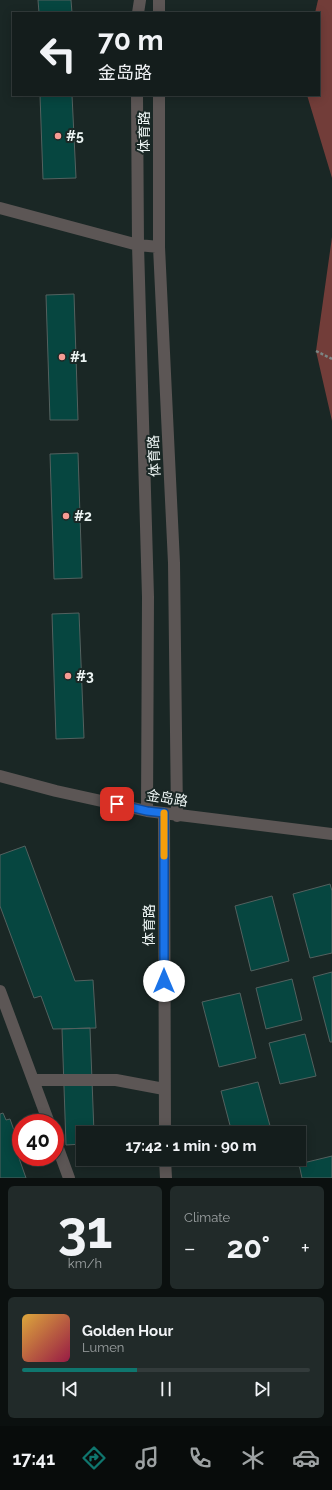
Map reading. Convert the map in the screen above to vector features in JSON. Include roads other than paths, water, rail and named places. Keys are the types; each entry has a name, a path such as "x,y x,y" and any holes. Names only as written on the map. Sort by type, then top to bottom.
{"street":[{"path":"138,12 140,0"},
{"path":"159,12 160,0"},
{"name":"体育路","path":"137,96 138,245 148,597 147,811"},
{"name":"体育路","path":"159,96 159,247 174,563 177,816"},
{"path":"0,208 138,245 159,247"},
{"name":"金岛路","path":"0,776 56,791 147,811 177,816 332,834"},
{"name":"体育路","path":"164,813 165,1126"},
{"path":"0,991 46,1114"},
{"path":"34,1080 116,1080 164,1088"},
{"path":"64,1164 69,1178"},
{"path":"165,1166 166,1178"}],"place":[{"name":"#5","path":"58,136"},
{"name":"#1","path":"62,357"},
{"name":"#2","path":"66,516"},
{"name":"#3","path":"68,676"}]}
